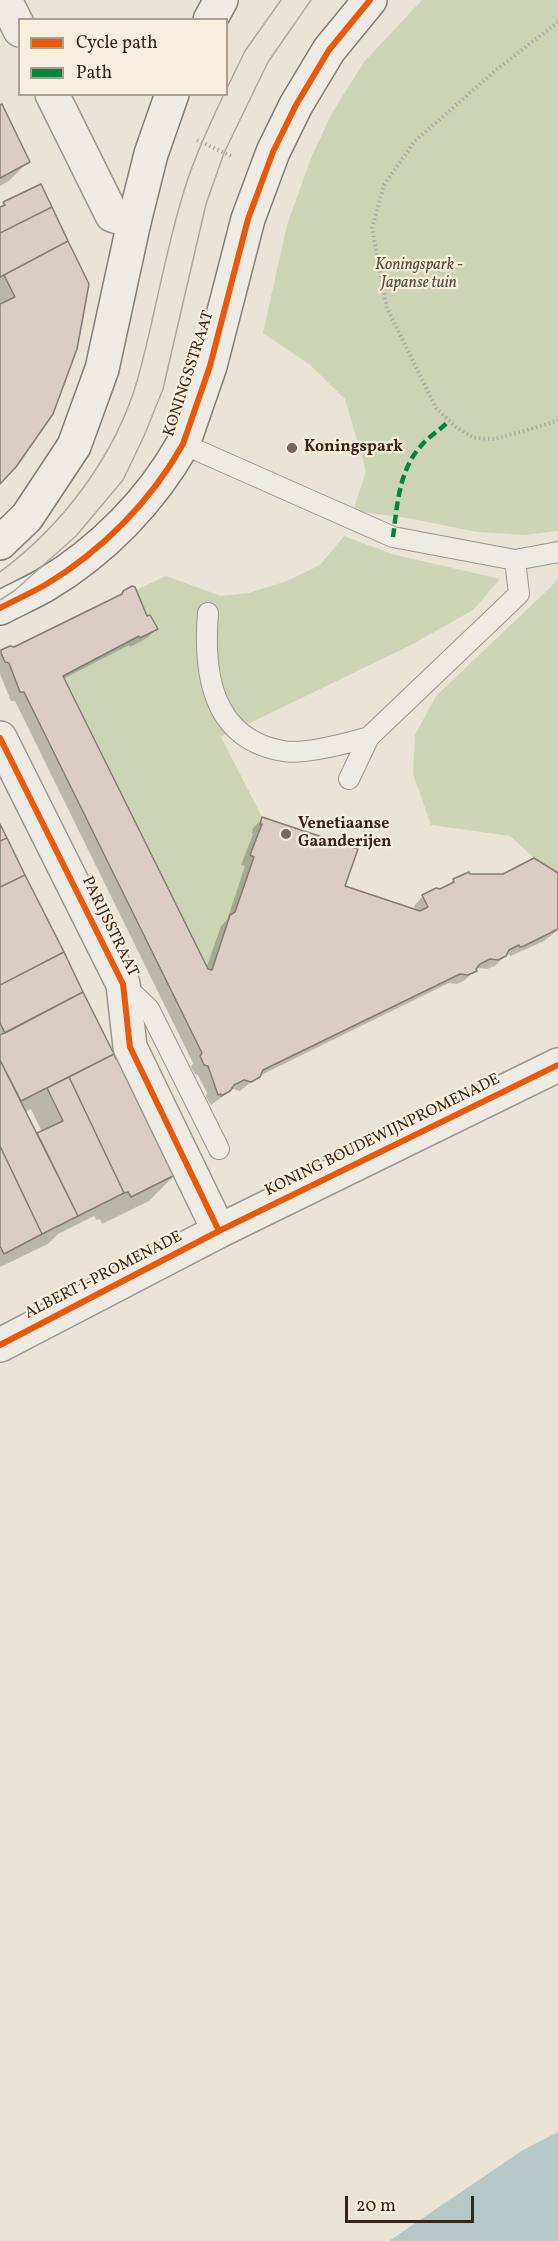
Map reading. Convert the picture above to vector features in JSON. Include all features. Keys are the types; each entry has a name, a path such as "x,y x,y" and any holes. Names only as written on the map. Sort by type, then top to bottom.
{"street":[{"path":"4,0 18,26"},
{"path":"211,18 220,0"},
{"name":"KONINGSSTRAAT","path":"0,608 45,585 92,552 135,512 183,444 210,366 248,219 273,152 296,105 329,50 370,0"},
{"path":"52,96 111,215 134,222"},
{"path":"0,543 27,517 74,446 102,369 151,154 171,96"},
{"name":"PARIJSSTRAAT","path":"0,738 123,984 130,1047 219,1231"},
{"name":"KONING BOUDEWIJNPROMENADE","path":"219,1231 558,1065"},
{"name":"ALBERT I-PROMENADE","path":"0,1345 219,1231"}],"lane":[{"path":"183,444 393,537 515,560 558,552"},
{"path":"349,778 369,737 519,594 515,560"},
{"path":"208,613 205,645 210,676 219,707 229,723 255,743 284,752 336,747 369,737"},
{"path":"123,984 149,1009 219,1149"}],"path":[{"path":"558,22 496,70 414,142 384,185 372,228 378,270 387,308 436,408 457,428 474,438 495,439 558,422"},
{"path":"191,138 243,161 251,142 273,152"}],"green space":[{"name":"Koningspark - Japanse tuin","path":"422,0 558,0 558,531 525,535 477,532 408,518 353,511 366,471 345,399 310,365 263,333 287,225 311,158 332,113 364,62"},
{"path":"344,536 392,554 500,579 473,610 411,645 221,737 262,817 260,823 262,824 250,855 254,857 235,912 230,915 212,970 208,969 64,676 139,636 140,638 158,629 150,615 147,616 136,590 166,576 221,596 249,593 287,581 320,565"},
{"path":"558,580 558,873 534,858 510,836 431,825 413,774 415,735 436,696"}],"shaded area":[{"path":"558,2132 558,2241 389,2241 523,2150"}],"building":[{"path":"2,104 30,162 0,178 0,105"},
{"path":"41,184 52,207 0,233 0,207 5,205 3,202"},
{"path":"52,207 68,241 0,277 0,233"},
{"path":"68,241 89,284 77,349 53,414 16,467 0,484 0,304 15,297 4,275"},
{"name":"Venetiaanse Gaanderijen","path":"132,586 135,587 147,616 150,615 158,629 140,638 139,636 63,676 208,969 212,970 230,915 235,912 254,857 250,855 262,824 260,824 262,817 358,849 345,886 420,911 428,907 422,895 454,882 453,879 469,872 470,874 503,874 534,858 558,873 558,929 524,946 519,945 509,950 506,956 498,960 490,959 480,964 477,971 468,975 460,974 263,1070 260,1077 251,1082 244,1080 234,1085 230,1091 221,1096 221,1094 218,1095 208,1066 204,1065 200,1056 202,1053 24,692 20,692 9,663 5,662 1,653 1,650 10,646 14,647 122,594"},
{"path":"0,824 7,838 0,841"},
{"path":"7,838 25,875 0,887 0,841"},
{"path":"25,875 64,952 0,985 0,887"},
{"path":"64,952 83,992 5,1033 0,1023 0,985"},
{"path":"83,992 114,1054 21,1101 0,1060 0,1035"},
{"path":"114,1054 116,1059 121,1056 179,1173 131,1197 128,1192 124,1193 69,1077"},
{"path":"0,1060 78,1216 42,1234 0,1146"},
{"path":"69,1077 124,1193 78,1216 37,1133 63,1121 47,1088"},
{"path":"0,1146 42,1234 4,1254 0,1246"}],"tram line":[{"path":"228,86 245,51 281,0"},
{"path":"0,600 14,591 76,536 123,480 163,389 206,204 224,153 268,62 311,0"},
{"path":"0,572 45,533 66,510 101,461 116,434 138,378 184,191 197,154 223,96"}],"marked path":[{"path":"393,537 400,489 407,467 423,443 449,421"}],"cycle path":[{"path":"0,608 66,572 105,540 140,505 183,444 210,366 248,219 273,152 296,105 329,50 370,0"},
{"path":"0,738 123,984 130,1047 219,1231"},
{"path":"0,1345 219,1231 558,1065"}],"place":[{"name":"Koningspark","path":"292,448"},
{"name":"Venetiaanse Gaanderijen","path":"286,834"}]}
